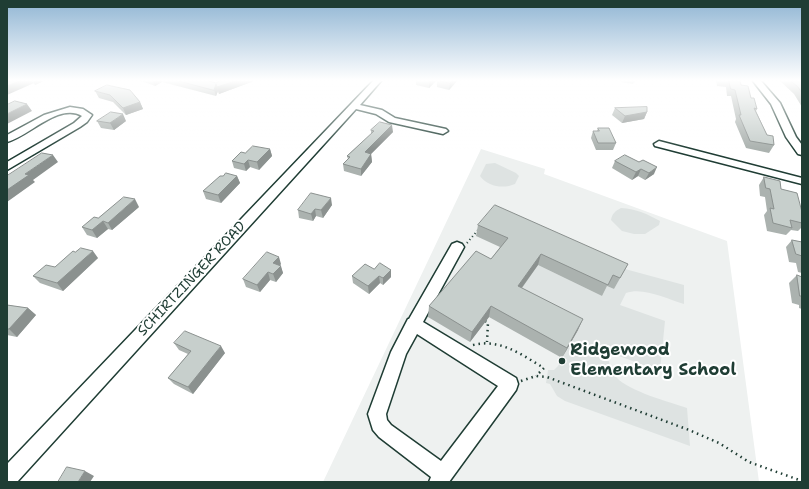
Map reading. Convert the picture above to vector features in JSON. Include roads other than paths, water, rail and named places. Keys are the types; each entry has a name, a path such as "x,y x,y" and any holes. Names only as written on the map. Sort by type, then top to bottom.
{"street":[{"path":"775,104 790,137 802,152"},
{"path":"353,106 379,112 392,120 443,131"},
{"name":"SCHIRTZINGER ROAD","path":"7,478 353,106"},
{"path":"7,139 46,117 64,110 75,109 83,111 87,117 77,125 10,162"},
{"path":"659,144 802,181"},
{"path":"413,324 510,384 441,478 385,431 379,424 377,414 398,352 413,324 457,247"}],"place":[{"name":"Ridgewood Elementary School","path":"562,361"}]}
